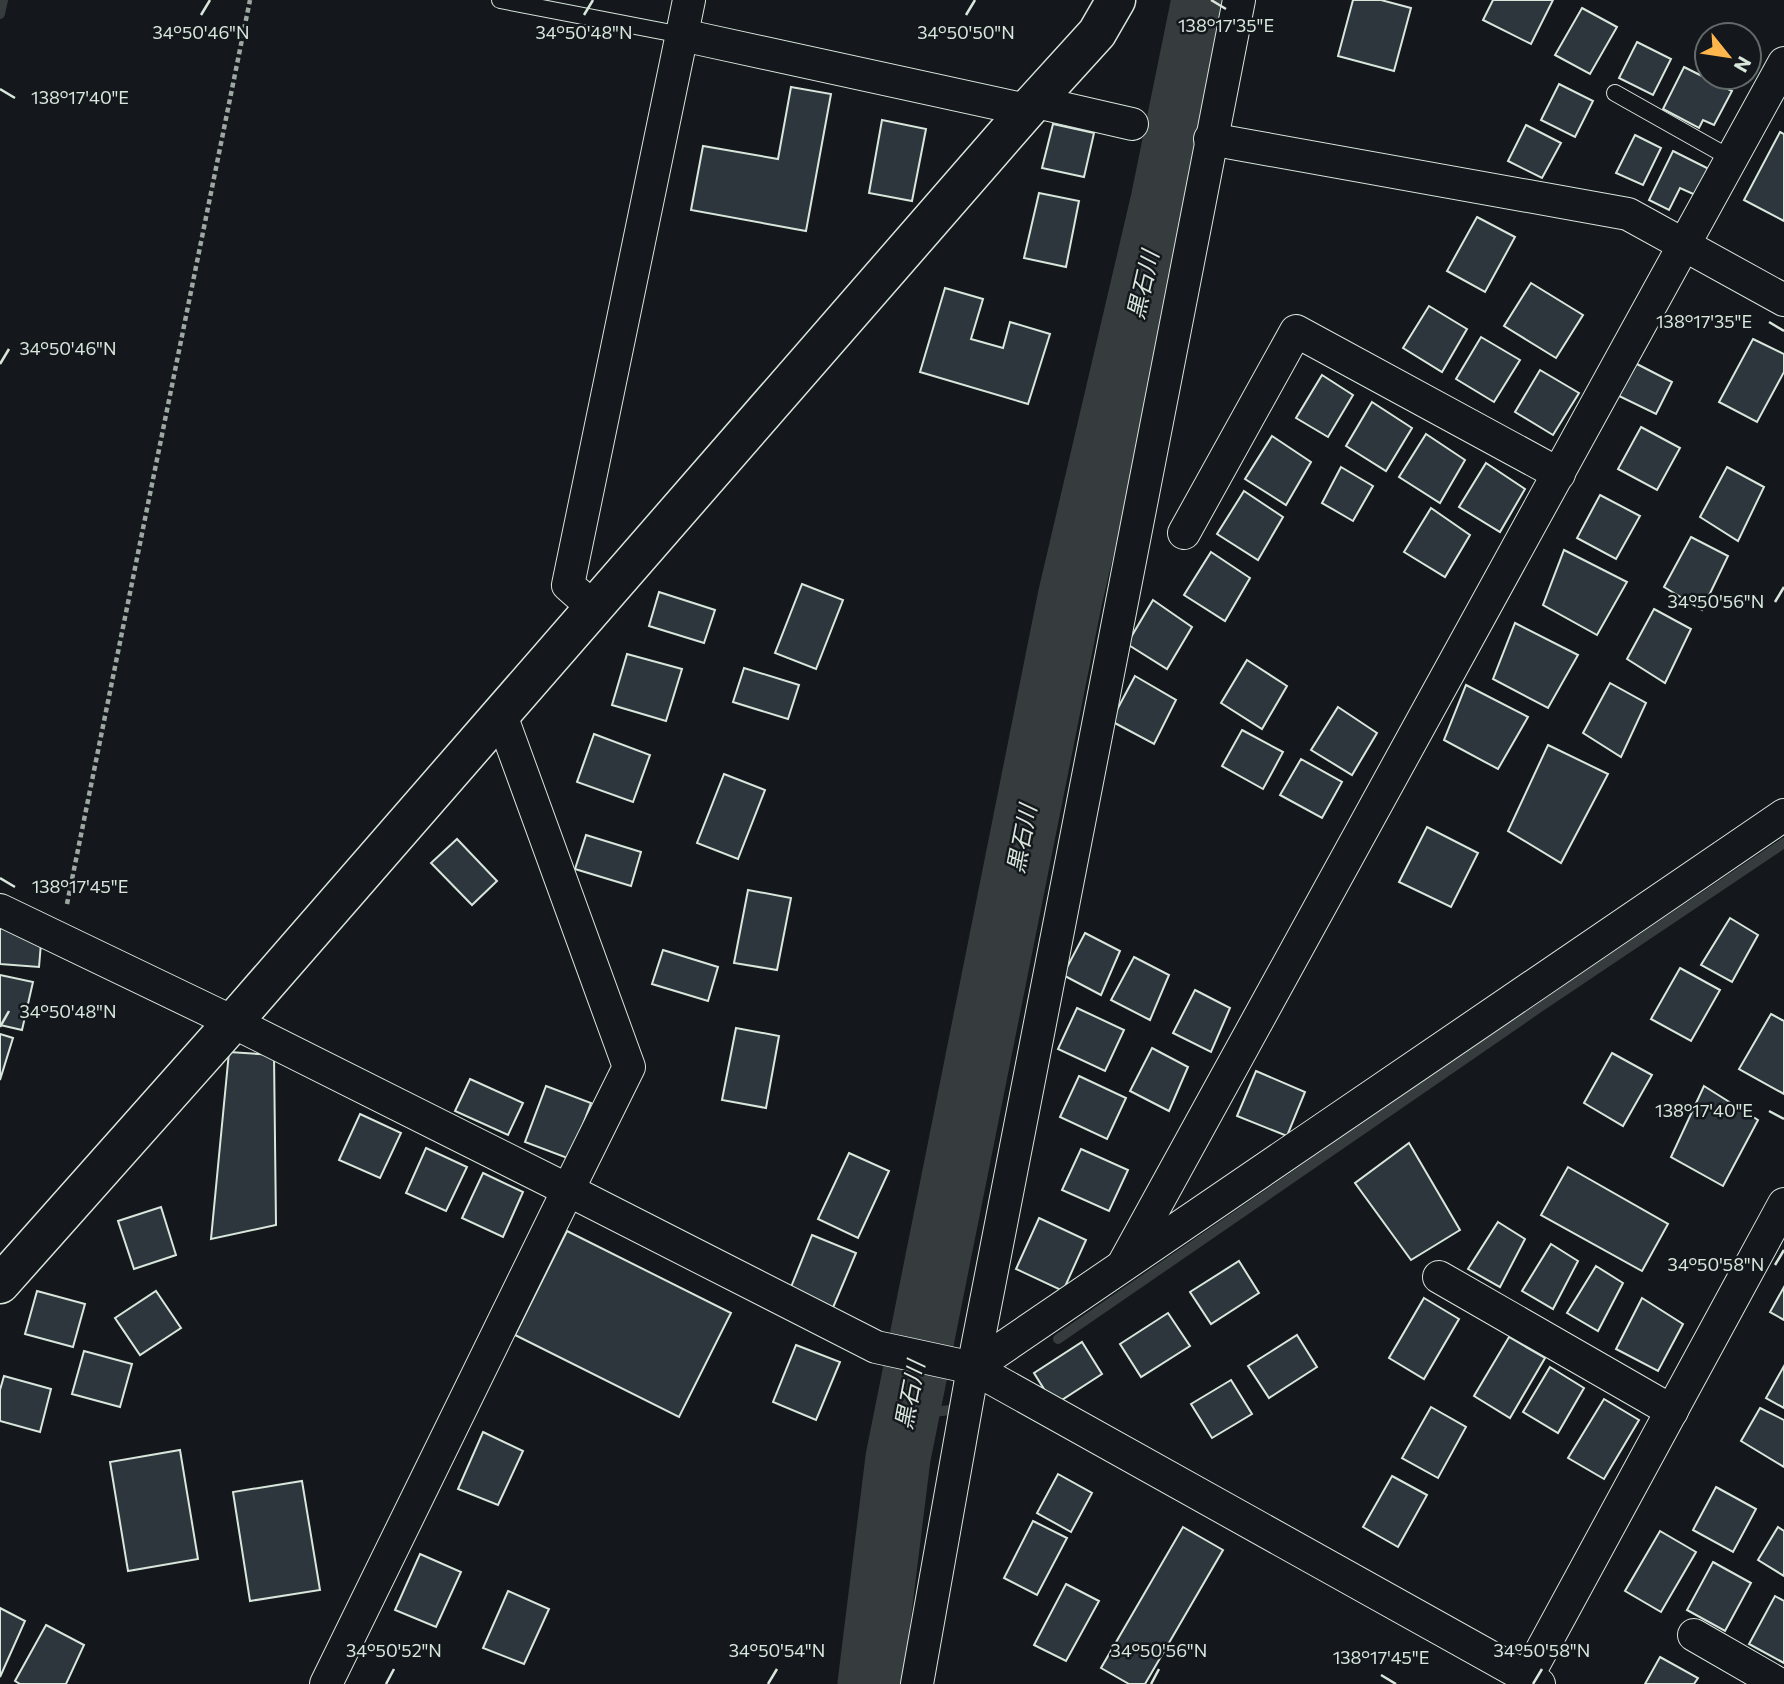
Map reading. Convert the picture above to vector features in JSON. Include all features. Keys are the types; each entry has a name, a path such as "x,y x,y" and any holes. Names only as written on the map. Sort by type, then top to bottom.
{"street":[{"path":"594,608 568,585 689,0"},
{"path":"0,1284 233,1022 1097,33 1116,0"},
{"path":"917,1684 972,1368 1238,0"},
{"path":"682,35 1132,124"},
{"path":"1123,1265 1784,63"},
{"path":"1210,139 1629,214 1784,300"},
{"path":"1184,533 1296,331 1559,474"},
{"path":"326,1684 629,1067 501,715"},
{"path":"972,1368 1784,815"},
{"path":"0,911 233,1022 876,1347 972,1368 1533,1681 1672,1411 1784,1204"},
{"path":"1439,1276 1672,1411"},
{"path":"1694,1635 1779,1684"}],"lane":[{"path":"500,0 682,35"},
{"path":"1615,93 1732,159"}],"path":[{"path":"60,939 250,0"}],"building":[{"path":"1353,0 1381,0 1411,8 1394,71 1338,56"},
{"path":"1493,0 1553,0 1531,44 1483,20"},
{"path":"1582,8 1617,27 1590,74 1555,55"},
{"path":"1637,42 1671,59 1653,95 1619,78"},
{"path":"1684,67 1693,72 1693,91 1732,91 1714,125 1703,120 1699,128 1663,109"},
{"path":"1559,84 1593,101 1575,137 1541,120"},
{"path":"791,87 831,94 806,231 691,210 703,146 778,159"},
{"path":"882,120 926,129 912,201 869,193"},
{"path":"1053,124 1094,133 1084,177 1042,168"},
{"path":"1526,125 1561,143 1542,178 1508,161"},
{"path":"1780,132 1784,134 1784,221 1744,200"},
{"path":"1635,135 1661,148 1643,185 1616,173"},
{"path":"1673,151 1713,171 1700,197 1680,188 1669,210 1649,200"},
{"path":"1039,193 1079,201 1066,267 1024,258"},
{"path":"1477,217 1515,237 1485,292 1447,271"},
{"path":"1531,283 1583,315 1556,358 1504,326"},
{"path":"945,288 983,299 971,339 1003,348 1010,322 1050,334 1028,404 920,372"},
{"path":"1429,306 1467,329 1442,372 1403,348"},
{"path":"1481,337 1520,360 1494,402 1456,379"},
{"path":"1753,339 1784,354 1784,372 1757,422 1719,402"},
{"path":"1633,362 1672,382 1656,414 1617,395"},
{"path":"1540,370 1579,393 1553,435 1515,412"},
{"path":"1322,375 1353,395 1328,437 1296,418"},
{"path":"1372,402 1412,428 1386,471 1346,446"},
{"path":"1641,427 1680,448 1657,490 1618,469"},
{"path":"1426,434 1465,460 1440,503 1399,477"},
{"path":"1272,436 1311,462 1286,505 1245,479"},
{"path":"1486,463 1525,489 1500,532 1459,507"},
{"path":"1341,467 1373,486 1353,521 1322,503"},
{"path":"1727,467 1764,487 1738,541 1700,517"},
{"path":"1244,491 1283,517 1258,560 1217,534"},
{"path":"1600,495 1640,516 1616,559 1577,538"},
{"path":"1431,508 1470,535 1445,577 1404,552"},
{"path":"1691,537 1728,556 1702,610 1664,587"},
{"path":"1564,550 1627,582 1597,635 1543,605"},
{"path":"1211,552 1250,578 1225,621 1184,595"},
{"path":"802,584 843,600 816,669 775,653"},
{"path":"659,592 715,610 704,643 649,626"},
{"path":"1153,600 1192,627 1167,669 1127,644"},
{"path":"1654,609 1691,629 1665,683 1627,659"},
{"path":"1515,623 1578,655 1548,708 1493,679"},
{"path":"627,654 682,669 666,721 612,705"},
{"path":"1247,660 1287,686 1262,729 1221,703"},
{"path":"744,668 799,685 788,719 733,702"},
{"path":"1135,676 1176,700 1154,744 1111,721"},
{"path":"1610,683 1646,703 1621,757 1583,733"},
{"path":"1466,685 1528,717 1498,769 1444,740"},
{"path":"1338,707 1377,733 1352,775 1311,750"},
{"path":"1242,730 1283,752 1263,789 1222,766"},
{"path":"594,734 650,755 633,802 577,782"},
{"path":"1548,745 1608,774 1561,863 1508,831"},
{"path":"1301,759 1342,782 1322,818 1280,795"},
{"path":"724,774 765,790 738,859 697,843"},
{"path":"1427,827 1478,853 1451,907 1399,882"},
{"path":"586,835 641,852 631,886 575,869"},
{"path":"457,839 497,881 472,905 431,863"},
{"path":"748,890 791,898 777,970 734,963"},
{"path":"1730,918 1758,935 1732,982 1701,965"},
{"path":"0,928 42,931 39,967 0,964"},
{"path":"1085,933 1120,951 1101,995 1063,975"},
{"path":"663,950 718,967 708,1001 652,984"},
{"path":"1134,957 1169,975 1150,1020 1111,1000"},
{"path":"1680,968 1720,990 1691,1041 1651,1019"},
{"path":"0,975 33,982 22,1030 0,1025"},
{"path":"1195,990 1230,1008 1211,1052 1173,1033"},
{"path":"1077,1008 1124,1030 1105,1071 1058,1049"},
{"path":"1771,1014 1784,1021 1784,1094 1739,1069"},
{"path":"736,1028 779,1036 766,1108 722,1100"},
{"path":"0,1034 13,1038 0,1080"},
{"path":"1152,1048 1188,1067 1169,1111 1130,1091"},
{"path":"229,1052 274,1055 276,1225 211,1239"},
{"path":"1612,1053 1652,1075 1623,1126 1584,1103"},
{"path":"1256,1071 1305,1092 1287,1136 1237,1116"},
{"path":"1079,1076 1126,1098 1107,1139 1060,1117"},
{"path":"470,1079 523,1103 508,1135 455,1111"},
{"path":"546,1086 591,1103 570,1159 525,1142"},
{"path":"1704,1086 1758,1120 1723,1186 1671,1157"},
{"path":"360,1114 401,1133 380,1178 339,1160"},
{"path":"1409,1143 1460,1230 1411,1260 1355,1183"},
{"path":"426,1148 467,1167 446,1211 406,1193"},
{"path":"1081,1149 1128,1170 1109,1211 1062,1190"},
{"path":"849,1153 889,1171 858,1238 818,1219"},
{"path":"1568,1167 1668,1224 1642,1271 1541,1215"},
{"path":"483,1173 523,1192 503,1237 462,1218"},
{"path":"161,1207 176,1255 134,1269 118,1221"},
{"path":"1039,1218 1086,1240 1063,1291 1016,1269"},
{"path":"1498,1222 1525,1239 1500,1287 1468,1269"},
{"path":"567,1231 731,1313 679,1417 515,1335"},
{"path":"812,1235 856,1253 832,1310 789,1292"},
{"path":"1551,1244 1578,1261 1553,1309 1522,1291"},
{"path":"1239,1261 1259,1293 1211,1324 1190,1292"},
{"path":"1596,1266 1623,1283 1598,1331 1567,1313"},
{"path":"1784,1287 1784,1320 1770,1312"},
{"path":"37,1291 85,1304 73,1347 25,1334"},
{"path":"156,1291 181,1328 140,1355 115,1318"},
{"path":"1424,1298 1459,1319 1424,1379 1389,1358"},
{"path":"1642,1298 1683,1324 1658,1371 1616,1349"},
{"path":"1168,1313 1190,1346 1141,1377 1120,1344"},
{"path":"1297,1335 1317,1367 1269,1398 1248,1366"},
{"path":"1509,1337 1545,1358 1510,1418 1474,1396"},
{"path":"1082,1342 1102,1374 1054,1405 1034,1373"},
{"path":"796,1345 840,1362 816,1420 773,1402"},
{"path":"84,1351 132,1364 120,1407 72,1394"},
{"path":"1784,1366 1784,1408 1766,1398"},
{"path":"1550,1367 1584,1388 1558,1433 1523,1412"},
{"path":"4,1376 51,1389 40,1432 0,1421 0,1390"},
{"path":"1231,1380 1252,1414 1212,1438 1191,1404"},
{"path":"1604,1399 1639,1420 1604,1479 1568,1458"},
{"path":"1431,1407 1466,1427 1438,1478 1402,1458"},
{"path":"1760,1408 1784,1420 1784,1467 1741,1441"},
{"path":"483,1432 523,1451 498,1505 458,1489"},
{"path":"180,1450 198,1559 128,1571 110,1462"},
{"path":"1058,1474 1092,1493 1071,1532 1037,1513"},
{"path":"1392,1476 1427,1495 1398,1547 1363,1527"},
{"path":"302,1481 320,1590 250,1601 233,1492"},
{"path":"1716,1487 1756,1509 1733,1552 1693,1530"},
{"path":"1033,1521 1067,1538 1037,1595 1004,1578"},
{"path":"1183,1527 1223,1550 1145,1684 1129,1684 1101,1668"},
{"path":"1778,1527 1784,1531 1784,1576 1758,1560"},
{"path":"1660,1531 1696,1552 1661,1612 1625,1591"},
{"path":"420,1554 461,1572 436,1627 395,1610"},
{"path":"1713,1562 1751,1583 1725,1631 1687,1610"},
{"path":"1066,1584 1099,1601 1066,1661 1034,1645"},
{"path":"508,1591 549,1609 524,1664 483,1648"},
{"path":"1775,1596 1784,1601 1784,1663 1749,1644"},
{"path":"0,1608 25,1621 0,1677"},
{"path":"46,1625 84,1645 66,1684 20,1684 15,1681"},
{"path":"1660,1657 1698,1678 1694,1684 1645,1684"}],"waterway":[{"path":"0,14 3,0"},
{"name":"黒石川","path":"870,1684 898,1458 1070,598 1163,201 1204,0"},
{"path":"1058,1339 1537,1009 1784,843"},
{"path":"898,1458 932,1412 951,1410"}]}
